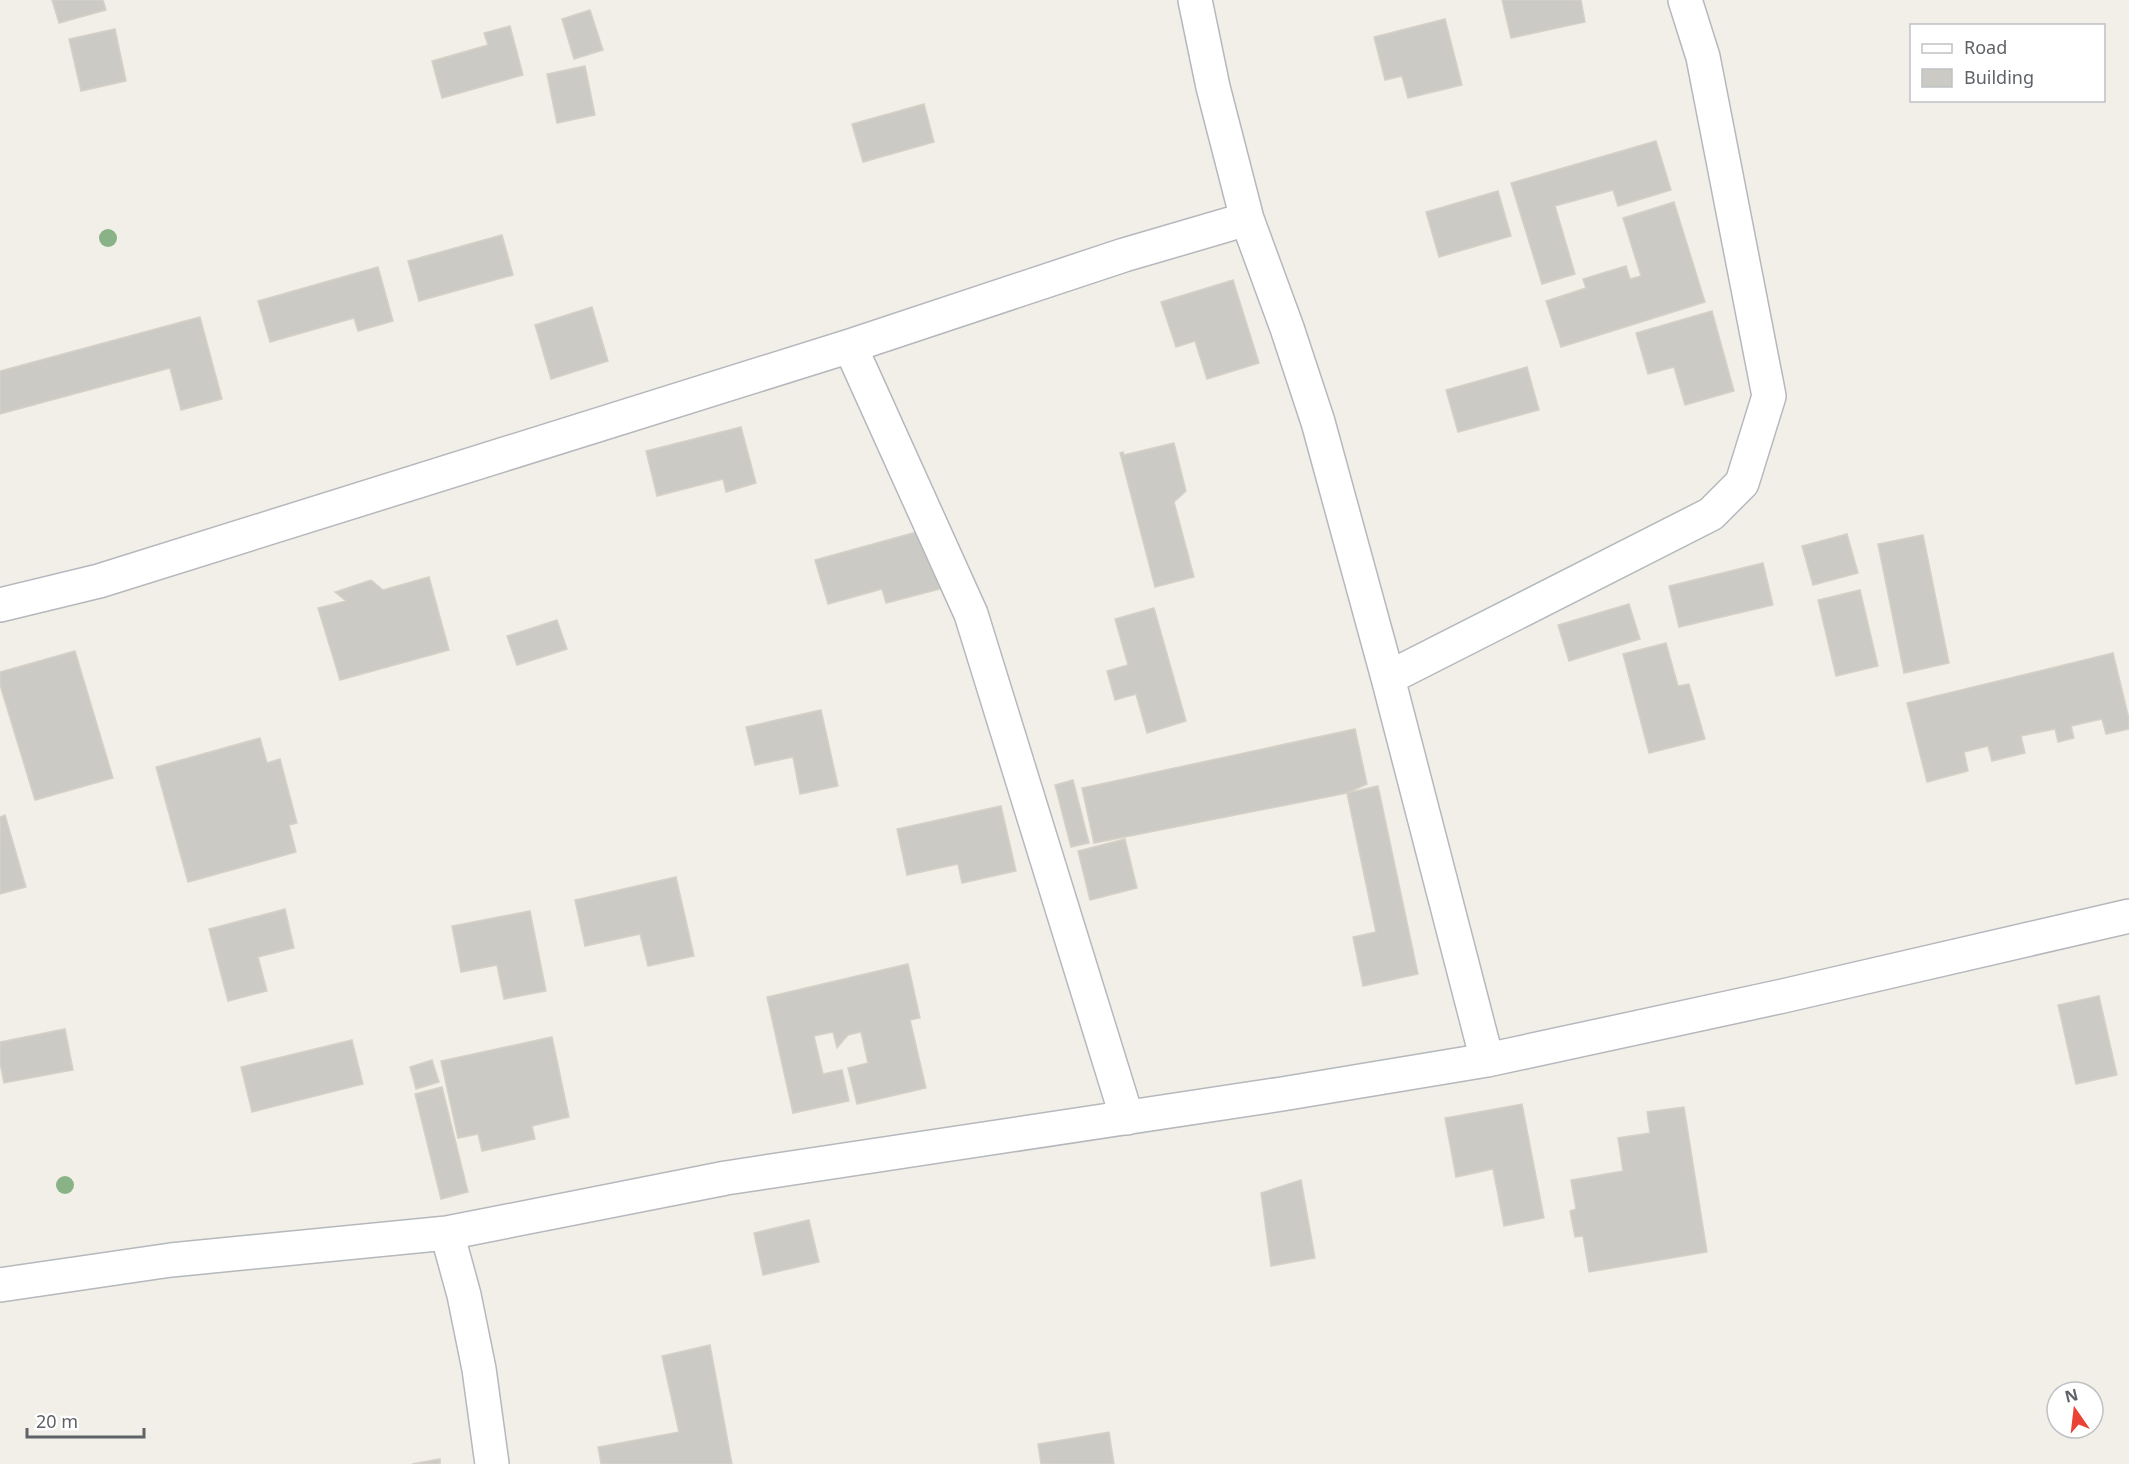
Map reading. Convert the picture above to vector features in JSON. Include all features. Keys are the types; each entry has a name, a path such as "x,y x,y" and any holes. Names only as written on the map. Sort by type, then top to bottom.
{"street":[{"path":"1195,0 1213,87 1247,219 1318,422 1388,678 1487,1060"},
{"path":"1388,678 1711,514 1742,483 1769,396 1703,57 1684,0"},
{"path":"0,605 111,577 850,346 1124,255 1247,219"},
{"path":"850,346 971,614 1127,1118"},
{"path":"0,1285 171,1260 447,1233 726,1178 1127,1118 1487,1060 1783,996 2129,916"},
{"path":"447,1233 464,1295 492,1464"}],"building":[{"path":"52,0 103,0 106,10 59,23"},
{"path":"1502,0 1581,0 1585,22 1511,38"},
{"path":"590,10 603,50 574,59 562,19"},
{"path":"1445,19 1462,85 1408,98 1402,76 1385,80 1374,37"},
{"path":"510,26 523,75 442,98 432,61 488,45 484,33"},
{"path":"115,29 126,81 81,91 69,39"},
{"path":"585,66 595,115 557,123 547,74"},
{"path":"924,104 934,142 863,162 852,124"},
{"path":"1656,141 1671,190 1618,206 1613,190 1555,206 1575,274 1542,284 1511,183"},
{"path":"1498,191 1511,236 1439,257 1426,212"},
{"path":"1674,202 1705,302 1561,347 1546,301 1586,288 1583,279 1626,266 1630,279 1641,276 1623,218"},
{"path":"502,235 513,275 419,301 408,261"},
{"path":"378,267 393,321 358,331 354,318 270,342 258,301"},
{"path":"1233,280 1259,363 1207,379 1195,341 1176,347 1161,302"},
{"path":"592,307 608,361 551,379 535,325"},
{"path":"1712,311 1734,391 1685,405 1674,367 1648,374 1636,333"},
{"path":"200,317 222,399 181,410 170,368 0,414 0,371"},
{"path":"1527,367 1539,410 1458,432 1446,390"},
{"path":"741,427 756,483 726,492 723,479 657,496 646,451"},
{"path":"1174,443 1186,491 1174,502 1194,577 1155,587 1120,453 1123,452 1124,455"},
{"path":"924,530 940,589 886,603 882,589 828,604 815,560"},
{"path":"1847,534 1858,573 1813,585 1802,546"},
{"path":"1923,535 1949,663 1904,673 1878,544"},
{"path":"1763,563 1773,605 1679,627 1669,586"},
{"path":"429,577 449,650 340,680 318,608 346,601 335,592 371,580 383,590"},
{"path":"1860,590 1878,666 1836,676 1818,600"},
{"path":"1629,604 1640,639 1569,661 1558,625"},
{"path":"1154,608 1186,721 1147,733 1136,694 1115,700 1107,671 1128,665 1115,619"},
{"path":"557,620 567,649 517,665 507,636"},
{"path":"1666,643 1678,686 1689,684 1705,739 1649,753 1623,654"},
{"path":"75,651 113,778 35,800 0,685 0,672"},
{"path":"2113,653 2129,719 2129,729 2106,734 2102,719 2071,726 2074,738 2058,742 2055,729 2021,736 2025,753 1992,761 1988,746 1964,752 1968,771 1927,782 1907,703"},
{"path":"821,710 838,786 800,794 793,757 755,765 746,727"},
{"path":"1355,729 1367,784 1347,793 1094,843 1082,788"},
{"path":"260,738 267,763 280,759 297,823 289,825 296,852 188,882 156,767"},
{"path":"1073,780 1089,843 1071,847 1055,785"},
{"path":"1378,786 1418,974 1363,986 1353,937 1376,932 1347,793"},
{"path":"1001,806 1016,871 962,883 958,864 907,875 897,829"},
{"path":"5,815 26,887 0,894 0,817"},
{"path":"1125,839 1137,888 1090,900 1078,851"},
{"path":"676,877 694,956 648,966 640,934 585,946 575,900"},
{"path":"285,909 294,948 258,957 267,991 228,1001 209,929"},
{"path":"530,911 546,991 504,999 497,965 461,972 452,926"},
{"path":"908,964 920,1018 910,1020 926,1088 857,1104 848,1068 868,1063 861,1032 848,1035 837,1048 833,1032 814,1036 823,1074 842,1070 849,1101 793,1113 767,997"},
{"path":"2099,996 2117,1075 2076,1084 2058,1005"},
{"path":"65,1029 73,1070 4,1083 0,1063 0,1042"},
{"path":"552,1037 569,1117 532,1126 535,1139 482,1151 478,1134 458,1138 441,1061"},
{"path":"352,1040 363,1084 252,1112 241,1067"},
{"path":"432,1060 439,1082 416,1089 410,1067"},
{"path":"442,1087 468,1192 441,1199 415,1094"},
{"path":"1522,1104 1544,1218 1504,1226 1493,1169 1456,1177 1445,1118"},
{"path":"1684,1107 1707,1252 1589,1272 1583,1236 1575,1237 1570,1211 1576,1209 1571,1180 1623,1171 1618,1138 1650,1133 1647,1112"},
{"path":"1301,1180 1315,1258 1271,1266 1261,1193"},
{"path":"809,1220 819,1262 763,1275 754,1233"},
{"path":"710,1345 732,1464 601,1464 598,1447 679,1432 662,1356"},
{"path":"1109,1432 1114,1464 1041,1464 1038,1444"},
{"path":"440,1459 440,1464 412,1464"}]}
